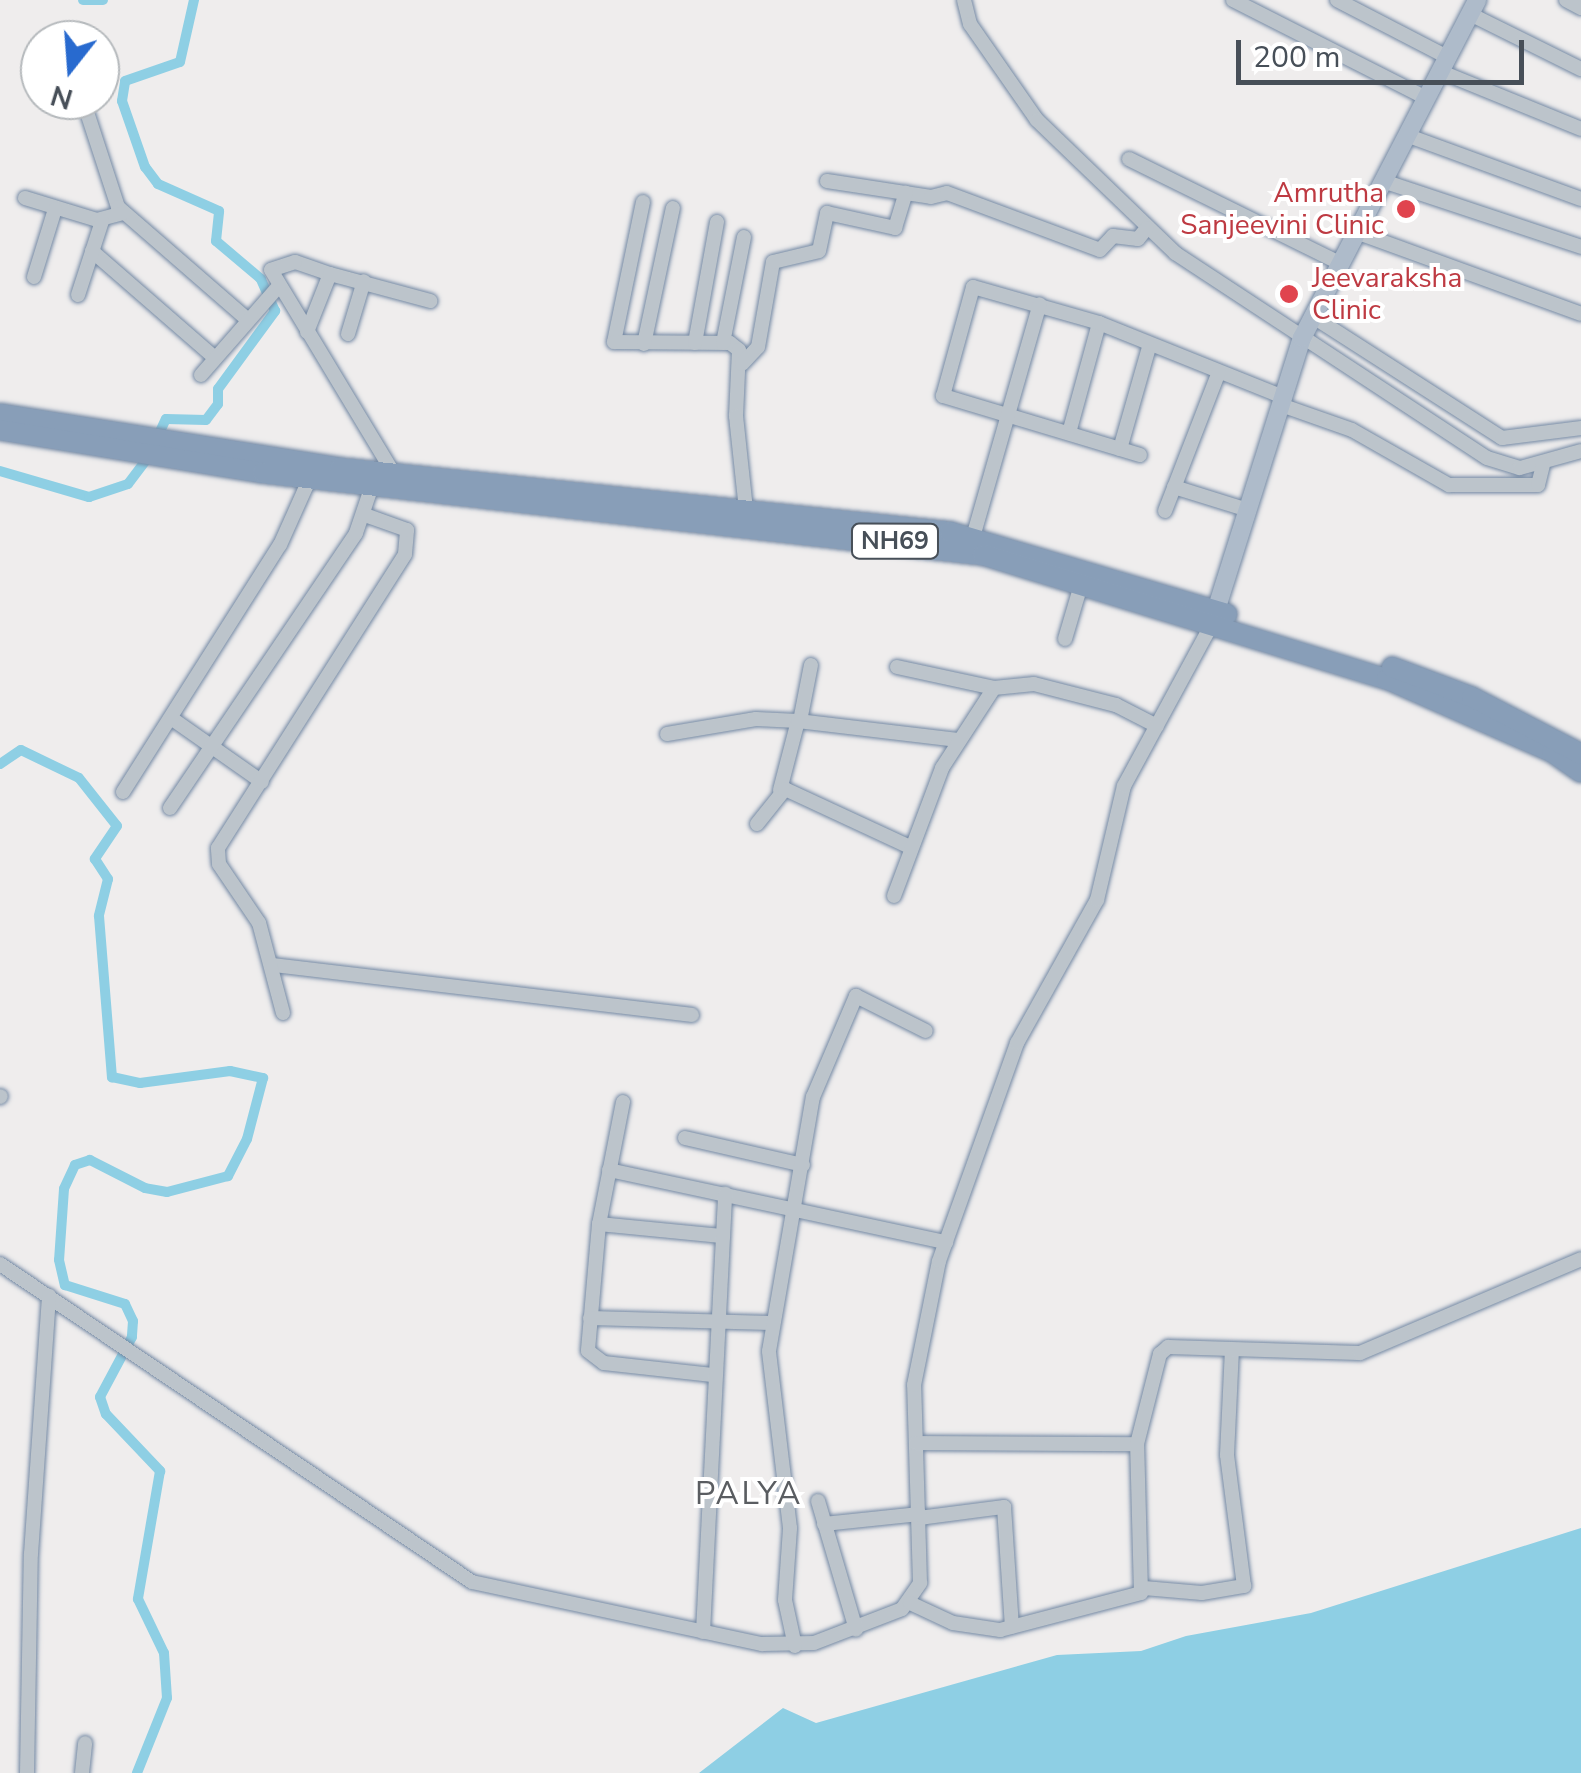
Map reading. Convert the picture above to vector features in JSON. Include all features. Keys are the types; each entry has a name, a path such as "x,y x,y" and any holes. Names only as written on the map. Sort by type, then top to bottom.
{"highway":[{"name":"NH69","path":"0,414 175,450 936,546 1384,663 1555,746 1581,754"},
{"name":"NH69","path":"0,430 133,443"},
{"name":"NH69","path":"175,450 310,478 380,476 746,510 973,537 1214,617"},
{"name":"NH69","path":"1555,746 1581,772"}],"main road":[{"path":"1214,617 1307,328 1473,4"}],"street":[{"path":"964,0 970,24 1037,120 1147,228 1307,328 1502,438 1581,428"},
{"path":"1233,0 1426,98"},
{"path":"1337,0 1443,64 1581,129"},
{"path":"1566,0 1581,8"},
{"path":"1473,4 1581,69"},
{"path":"89,120 106,181 124,213 248,320"},
{"path":"1406,135 1581,198"},
{"path":"1129,159 1340,263"},
{"path":"827,180 906,193 947,193 1100,250 1113,236 1138,239 1147,228"},
{"path":"1382,180 1581,247"},
{"path":"742,364 758,347 773,262 819,251 828,213 896,228 906,193"},
{"path":"25,198 102,221 124,213"},
{"path":"644,202 614,342 735,345 742,364 736,416 746,510"},
{"path":"644,344 673,208"},
{"path":"34,277 54,209"},
{"path":"78,295 102,221"},
{"path":"695,344 717,222"},
{"path":"1356,232 1581,314"},
{"path":"723,343 744,237"},
{"path":"92,251 216,358"},
{"path":"201,375 272,291 272,270 287,264 430,300"},
{"path":"308,332 330,274"},
{"path":"348,334 364,281"},
{"path":"1140,454 942,394 973,287 1099,322 1149,348 1219,372 1352,430 1450,485 1538,485 1543,465"},
{"path":"170,808 365,515 380,476 308,332 272,291"},
{"path":"973,537 1040,304"},
{"path":"1069,433 1099,322"},
{"path":"1307,328 1487,458 1520,468 1543,465 1581,451"},
{"path":"1120,448 1149,348"},
{"path":"1166,511 1219,372"},
{"path":"123,792 280,545 310,478"},
{"path":"1174,488 1248,510"},
{"path":"283,1012 259,923 217,858 405,554 407,530 365,515"},
{"path":"1065,639 1081,584"},
{"path":"0,1264 452,1573 703,1632 794,1646 856,1630 910,1602 920,1583 917,1359 946,1242 1017,1043 1097,900 1124,786 1214,617"},
{"path":"758,824 780,790 810,664"},
{"path":"897,667 994,688 1013,681 1047,687 1116,705 1157,726"},
{"path":"894,896 910,847 958,740 994,688"},
{"path":"171,718 262,782"},
{"path":"667,734 756,719 958,740"},
{"path":"780,790 910,847"},
{"path":"273,965 692,1014"},
{"path":"794,1646 784,1593 790,1528 769,1366 771,1323 813,1097 850,1002 861,998 926,1032"},
{"path":"623,1102 599,1224 588,1350 596,1361 712,1375"},
{"path":"684,1138 803,1166"},
{"path":"609,1170 946,1242"},
{"path":"703,1632 714,1326 725,1194"},
{"path":"599,1224 721,1236"},
{"path":"910,1602 953,1623 1012,1627 1135,1599 1144,1588 1137,1444 1164,1349 1360,1352 1581,1259"},
{"path":"27,1773 31,1554 50,1296"},
{"path":"590,1318 714,1326 771,1323"},
{"path":"1144,1588 1202,1592 1244,1586 1227,1454 1232,1350"},
{"path":"916,1443 1137,1444"},
{"path":"818,1501 856,1630"},
{"path":"824,1524 1006,1508 1012,1627"},
{"path":"82,1773 85,1743"}],"water":[{"path":"1581,1528 1581,1773 699,1773 783,1708 816,1723 1057,1655 1141,1651 1186,1636 1311,1613"}],"waterway":[{"path":"83,0 103,0"},
{"path":"157,438 166,419 206,420 218,404 218,389 275,311 261,279 216,241 219,211 158,184 145,167 122,101 125,81 180,62 194,0"},
{"path":"0,471 89,497 128,484 151,454"},
{"path":"0,764 21,750 79,778 117,826 95,859 108,879 99,916 112,1077 140,1083 230,1071 263,1078 247,1139 228,1176 167,1192 145,1188 90,1160 75,1165 64,1189 59,1260 65,1285 125,1304 133,1321 132,1337 100,1397 106,1414 160,1471 138,1599 164,1653 167,1698 137,1773"}],"place":[{"name":"Amrutha Sanjeevini Clinic","path":"1406,209"},
{"name":"Jeevaraksha Clinic","path":"1289,294"}],"district":[{"name":"PALYA","path":"749,1494"}]}
